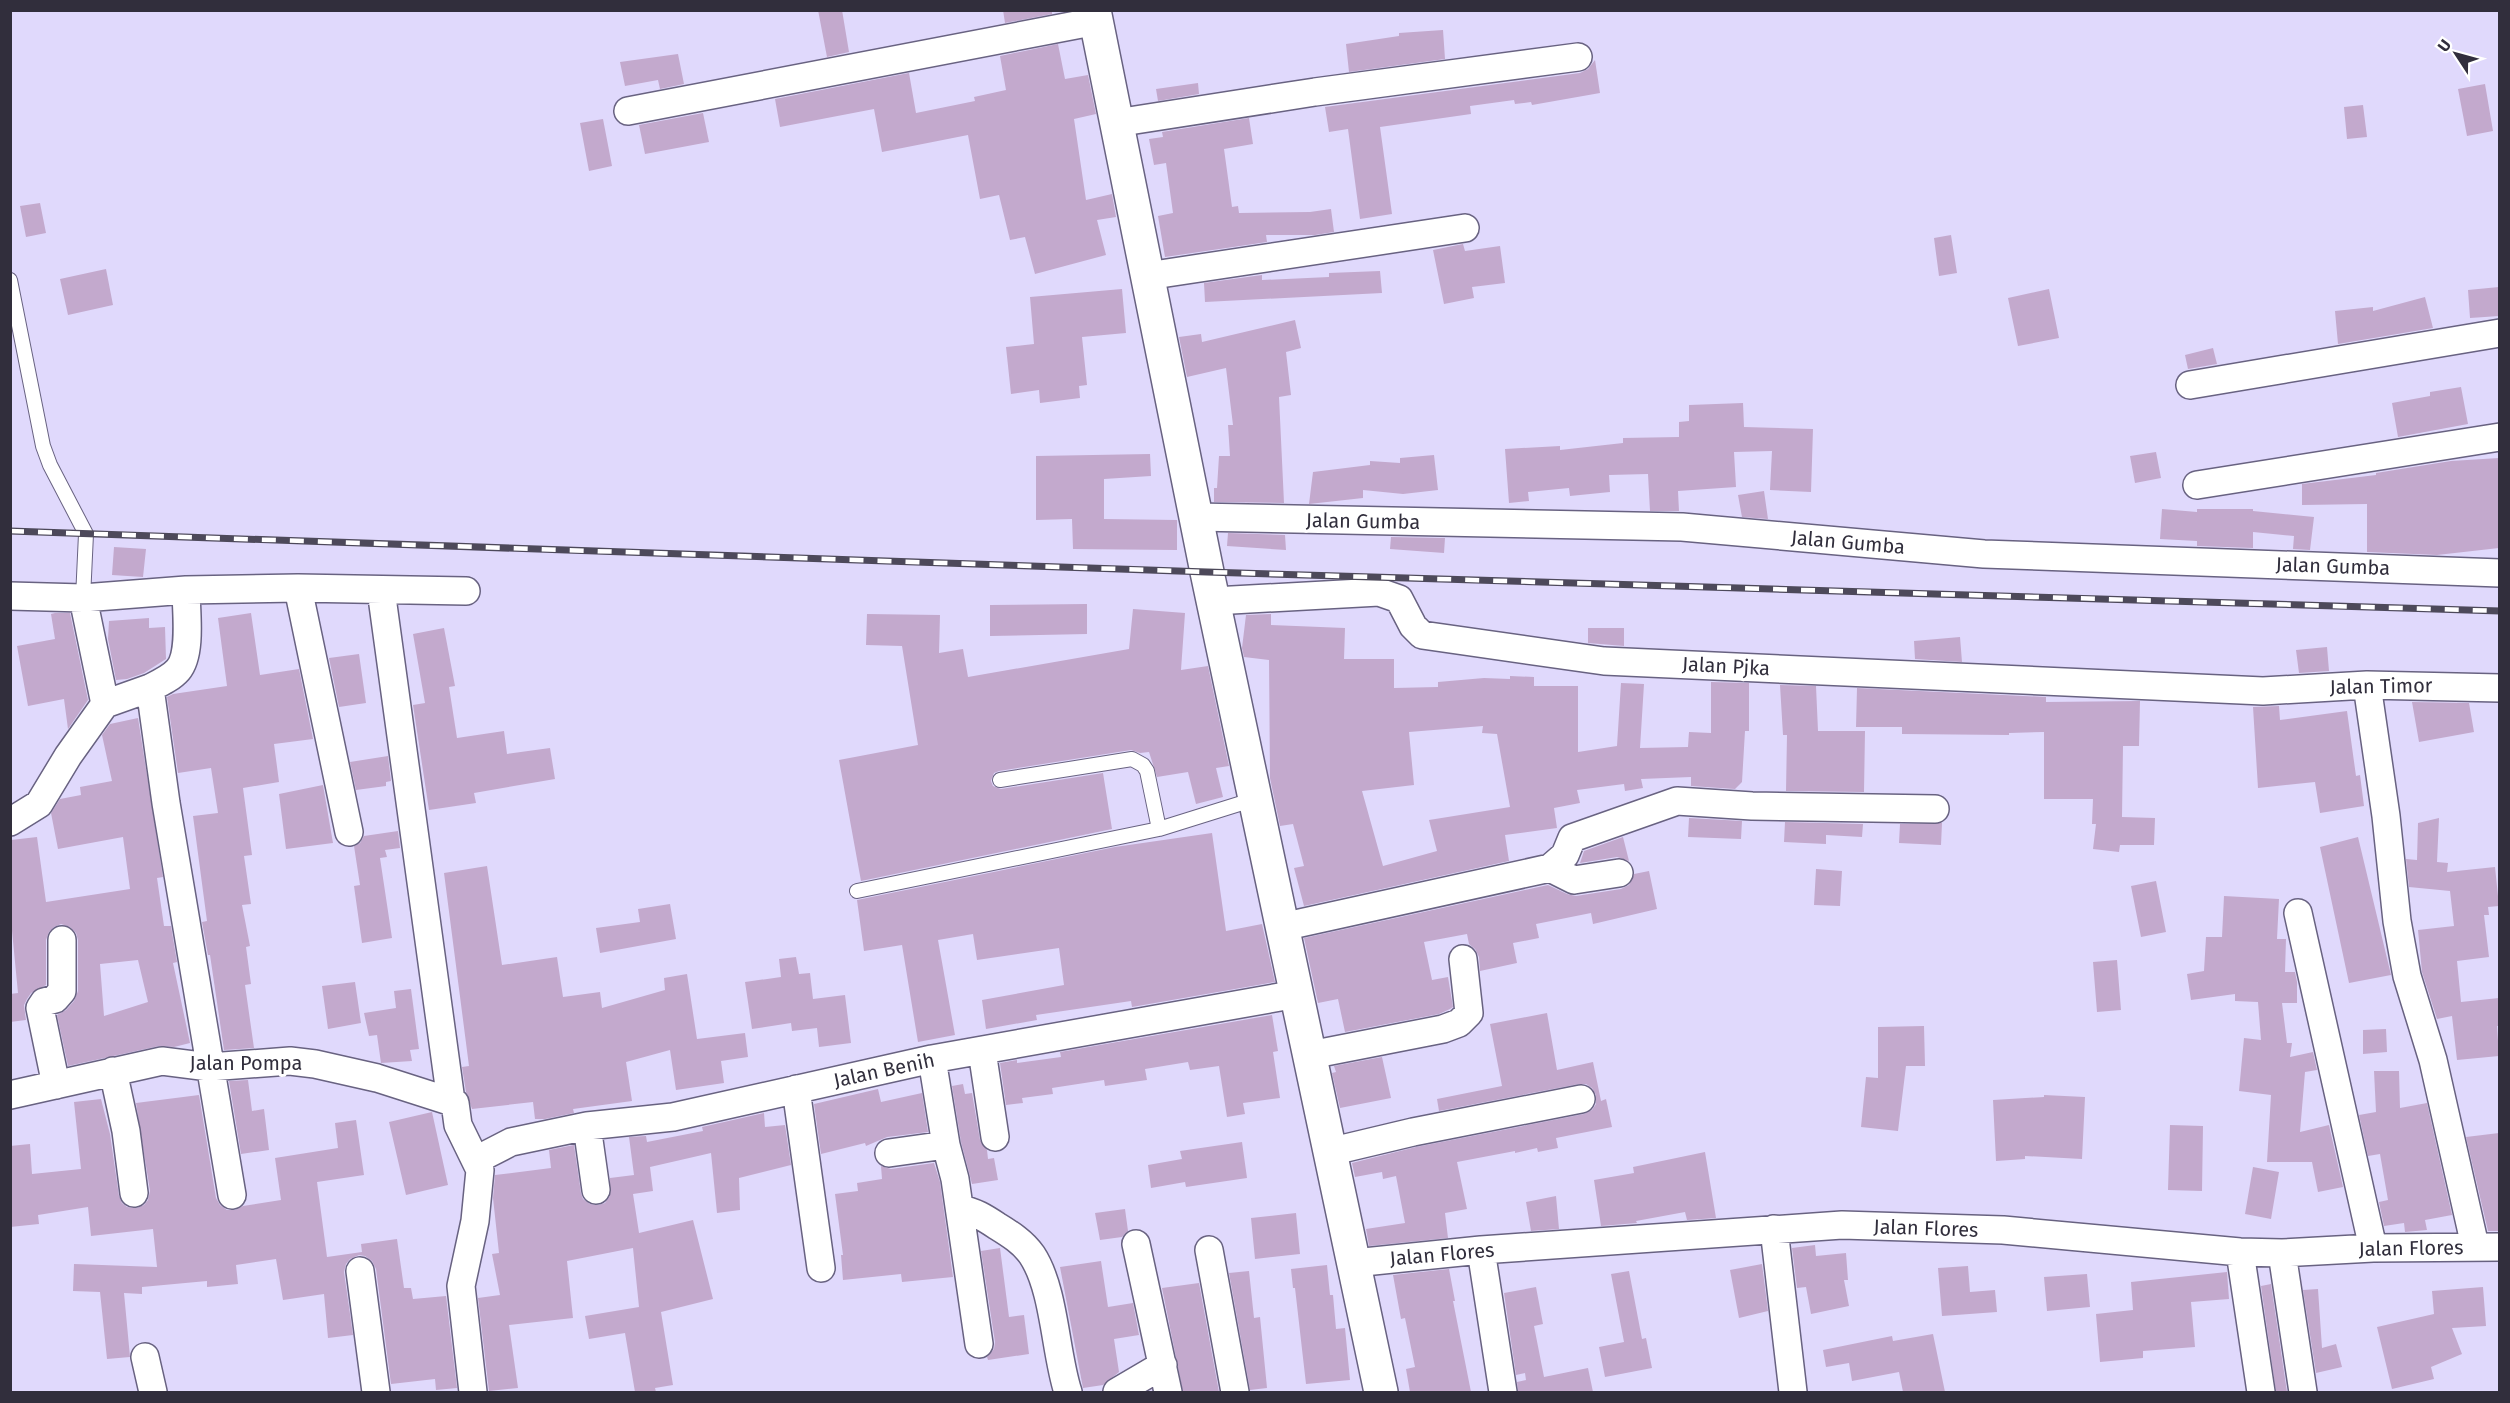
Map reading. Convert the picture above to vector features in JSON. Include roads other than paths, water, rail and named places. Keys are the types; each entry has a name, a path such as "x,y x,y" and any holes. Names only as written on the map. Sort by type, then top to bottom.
{"street":[{"path":"628,111 1096,16 1196,517 1381,1392"},
{"path":"1116,123 1315,92 1578,57"},
{"path":"1147,276 1466,228"},
{"path":"2190,385 2499,333"},
{"path":"2197,484 2499,437"},
{"name":"Jalan Gumba","path":"1196,517 1682,527 1984,554 2499,573"},
{"path":"10,596 83,598 186,590 298,588 466,591"},
{"path":"298,588 349,832"},
{"path":"10,822 39,804 68,756 105,704 150,688 172,676 183,662 187,641 186,590"},
{"path":"381,590 450,1101 455,1103 458,1125 480,1170 479,1194 461,1286 473,1392"},
{"name":"Jalan Pjka","path":"1214,601 1379,592 1399,599 1413,626 1422,635 1604,661 2263,691"},
{"path":"83,598 105,704"},
{"path":"2367,685 2386,816 2397,921 2407,976 2487,1247"},
{"name":"Jalan Timor","path":"2263,691 2367,685 2499,688"},
{"path":"150,688 166,803 232,1195"},
{"path":"1282,927 1550,868 1564,855 1572,838 1677,801 1752,806 1935,809"},
{"path":"1550,868 1574,880 1619,873"},
{"path":"2298,913 2373,1248"},
{"path":"56,1085 40,1008 44,1002 55,999 62,991 62,940"},
{"path":"1310,1055 1443,1029 1459,1023 1469,1013 1462,959"},
{"name":"Jalan Benih","path":"476,1160 511,1142 587,1126 673,1117 932,1059 1297,993"},
{"path":"982,1051 995,1137"},
{"path":"932,1059 946,1145 960,1209 979,1344"},
{"name":"Jalan Pompa","path":"10,1095 162,1060 209,1067 290,1060 377,1078 450,1101"},
{"path":"113,1071 126,1131 134,1193"},
{"path":"796,1089 821,1268"},
{"path":"1329,1152 1413,1132 1581,1100"},
{"path":"587,1126 596,1190"},
{"path":"889,1153 946,1145"},
{"path":"960,1209 979,1215 1017,1239 1032,1256 1041,1276 1054,1324 1068,1392"},
{"name":"Jalan Flores","path":"1354,1263 1481,1250 1842,1225 2003,1230 2240,1252 2282,1253 2373,1248 2487,1247"},
{"path":"1774,1229 1793,1392"},
{"path":"1137,1244 1168,1392"},
{"path":"1209,1250 1235,1392"},
{"path":"1481,1250 1503,1392"},
{"path":"2240,1252 2261,1392"},
{"path":"2282,1253 2303,1392"},
{"path":"360,1271 376,1392"},
{"path":"145,1357 153,1392"},
{"path":"1117,1392 1163,1365"}],"lane":[{"path":"10,280 43,446 50,465 86,534 83,598"},
{"path":"1000,780 1132,759 1143,765 1147,771 1159,829"},
{"path":"857,891 1159,829 1256,799"}],"railway":[{"path":"10,531 1207,572 2500,611"}]}
